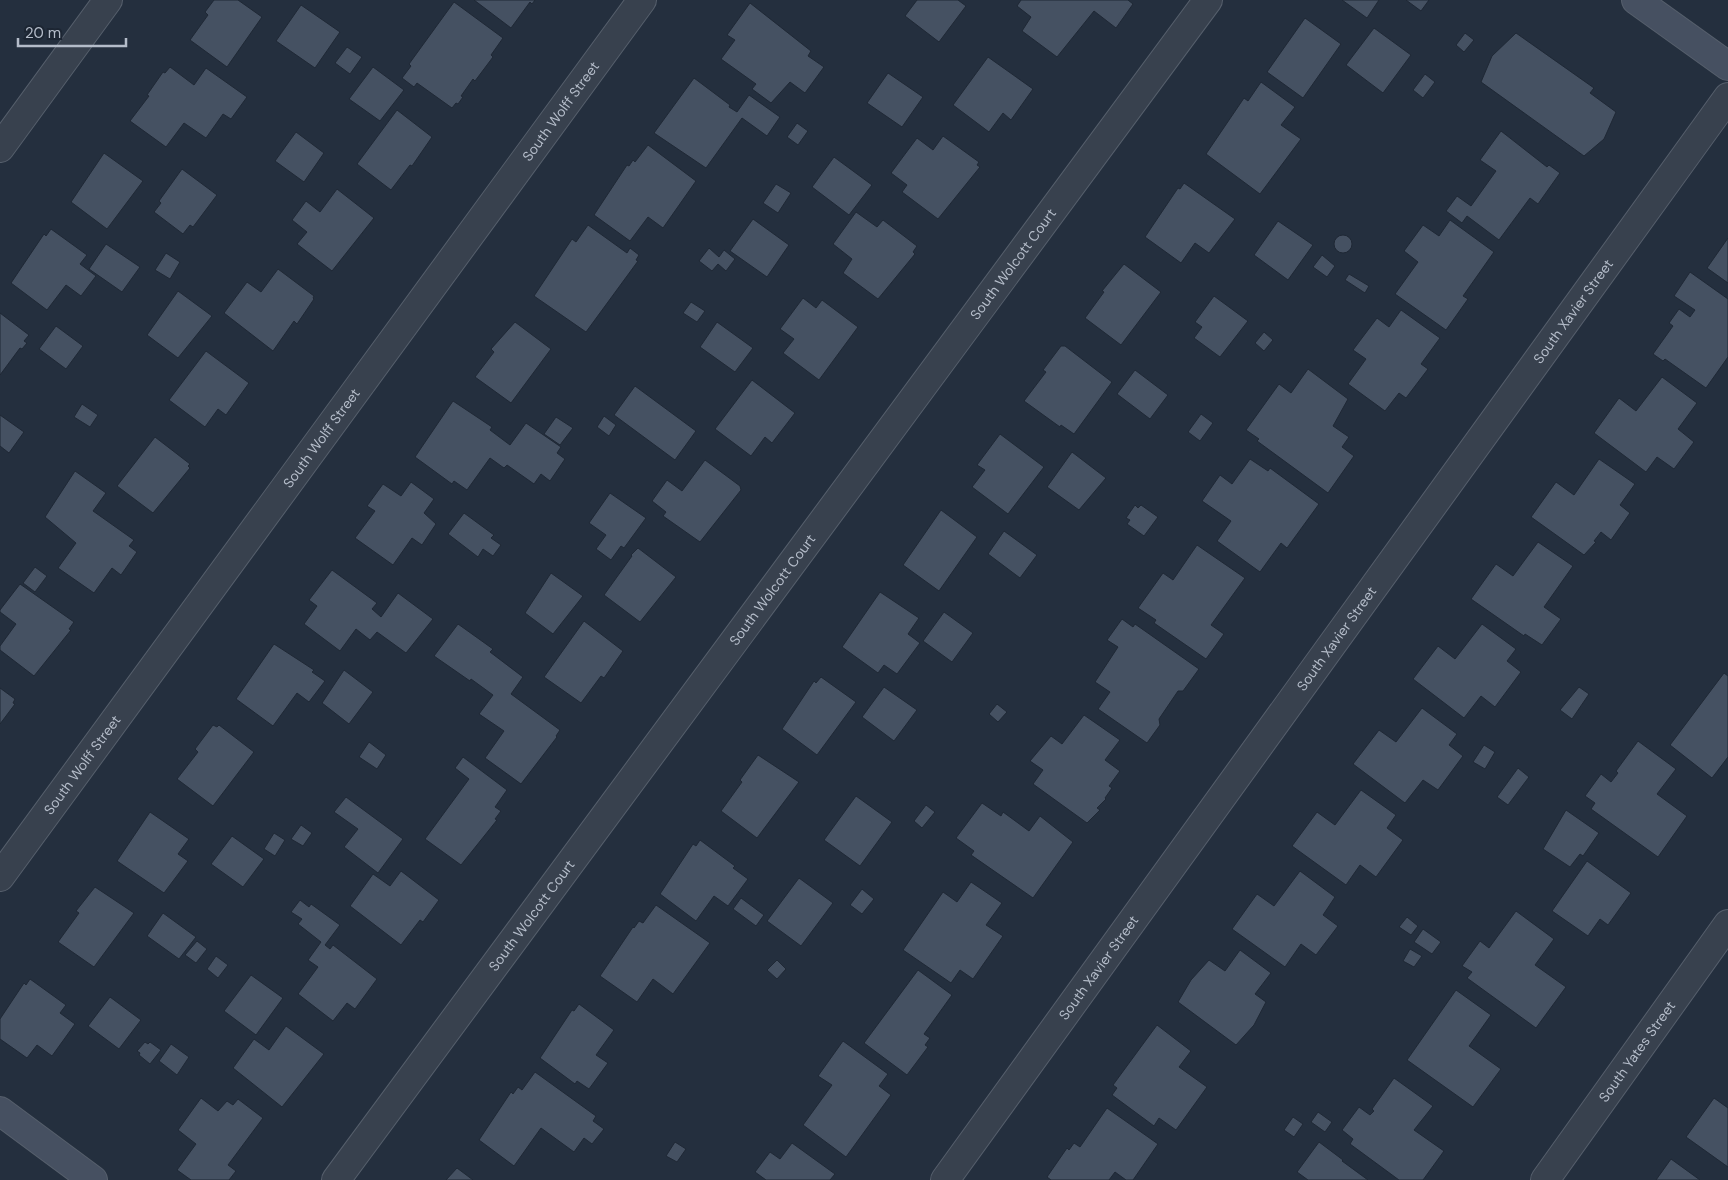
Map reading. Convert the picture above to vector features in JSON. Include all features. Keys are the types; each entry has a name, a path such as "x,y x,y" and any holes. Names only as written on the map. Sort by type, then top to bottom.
{"main road":[{"path":"1636,0 1728,66"},
{"path":"0,1111 93,1180"}],"street":[{"path":"0,148 108,0"},
{"name":"South Wolff Street","path":"0,877 642,0"},
{"name":"South Wolcott Court","path":"336,1180 1208,0"},
{"name":"South Xavier Street","path":"945,1180 1728,97"},
{"name":"South Yates Street","path":"1545,1180 1728,924"}],"building":[{"path":"214,0 238,0 262,17 227,67 190,40 208,15 205,12"},
{"path":"474,0 535,0 532,4 530,2 511,28"},
{"path":"917,0 958,0 966,6 939,42 905,16"},
{"path":"1021,0 1128,0 1133,4 1116,28 1094,11 1057,57 1022,31 1031,17 1017,6"},
{"path":"1342,0 1379,0 1367,18"},
{"path":"1406,0 1429,0 1421,11"},
{"path":"454,2 503,38 491,55 493,57 475,81 473,79 461,96 463,97 458,104 456,103 452,108 417,83 414,87 402,78 411,66 409,64"},
{"path":"750,3 811,51 808,56 824,67 805,93 790,82 771,103 752,89 756,84 721,59 735,40 727,35"},
{"path":"301,5 340,32 315,68 276,41"},
{"path":"1305,18 1341,44 1303,98 1267,72"},
{"path":"1374,28 1411,55 1383,93 1346,65"},
{"path":"1465,33 1474,40 1464,52 1456,45"},
{"path":"1516,33 1594,88 1590,93 1616,112 1604,139 1584,156 1481,82 1492,56"},
{"path":"347,47 362,57 350,74 335,63"},
{"path":"988,57 1033,89 1011,120 1003,113 989,132 953,105"},
{"path":"170,67 194,85 206,68 247,97 231,119 223,114 206,138 184,123 166,147 130,121 149,96 147,95 163,72 165,73"},
{"path":"373,67 404,90 380,121 349,99"},
{"path":"888,73 923,97 902,127 867,103"},
{"path":"1425,74 1435,82 1423,98 1413,90"},
{"path":"694,78 737,112 749,95 780,117 767,136 742,118 706,168 654,133"},
{"path":"1261,82 1295,107 1281,125 1301,139 1260,194 1206,154 1244,98 1248,101"},
{"path":"397,110 432,137 412,166 410,165 391,190 357,164"},
{"path":"797,123 808,131 798,145 787,137"},
{"path":"1501,131 1547,167 1549,165 1560,173 1538,204 1530,198 1499,240 1467,216 1462,223 1446,211 1457,196 1471,206 1496,171 1480,160"},
{"path":"296,132 324,153 304,182 275,161"},
{"path":"943,136 979,162 977,165 980,167 938,219 902,192 907,185 891,173 917,138 933,150"},
{"path":"648,145 696,181 663,228 648,217 630,241 594,215 627,165 629,166 633,160 635,162"},
{"path":"104,153 143,181 107,229 71,202"},
{"path":"834,157 872,185 849,215 812,187"},
{"path":"182,169 217,195 193,227 190,225 183,234 154,212 161,203 159,201"},
{"path":"1184,183 1235,219 1209,253 1195,243 1181,263 1145,237 1178,188 1180,189"},
{"path":"776,184 791,193 778,213 763,203"},
{"path":"337,189 374,218 332,271 297,244 307,232 292,220 306,201 320,212"},
{"path":"856,212 877,227 883,220 917,246 913,252 915,254 878,299 843,273 852,259 833,244"},
{"path":"753,219 789,245 767,277 730,251"},
{"path":"1450,220 1494,252 1463,296 1468,299 1446,330 1395,294 1418,262 1404,251 1423,225 1439,236"},
{"path":"1278,221 1313,245 1288,280 1254,255"},
{"path":"588,225 627,253 630,248 639,255 636,260 638,261 586,332 534,296 572,239 576,242"},
{"path":"51,229 87,255 80,264 96,276 81,296 66,285 47,310 11,283 44,234 46,236"},
{"path":"1343,235 1349,238 1352,244 1349,250 1343,253 1337,250 1334,244 1337,238"},
{"path":"1728,238 1728,283 1707,268"},
{"path":"106,244 140,267 122,292 89,269"},
{"path":"709,248 719,257 724,250 735,259 726,271 718,264 712,271 699,261"},
{"path":"166,253 180,262 170,279 155,270"},
{"path":"1322,255 1335,266 1327,277 1313,267"},
{"path":"1124,264 1161,292 1121,345 1085,318 1104,292 1102,291"},
{"path":"278,269 314,296 314,299 297,324 294,321 273,351 224,313 247,282 261,292"},
{"path":"1690,272 1728,299 1728,357 1706,388 1665,359 1663,361 1653,354 1673,326 1669,323 1679,309 1690,317 1695,310 1674,296"},
{"path":"1349,274 1369,286 1365,293 1345,280"},
{"path":"178,291 212,316 178,358 147,335"},
{"path":"1214,296 1248,321 1220,357 1194,338 1202,327 1195,322"},
{"path":"803,298 816,308 822,300 858,327 819,380 783,353 794,339 780,329"},
{"path":"691,302 705,311 697,322 683,313"},
{"path":"1401,310 1440,338 1421,364 1428,369 1406,398 1399,393 1385,411 1348,384 1366,359 1353,350 1377,318 1389,327"},
{"path":"0,313 29,335 24,341 27,343 22,349 20,348 0,375"},
{"path":"515,322 551,349 511,403 475,377 494,352 491,349"},
{"path":"717,322 753,348 735,372 700,347"},
{"path":"56,326 83,346 66,369 39,349"},
{"path":"1264,332 1273,340 1264,351 1255,343"},
{"path":"1061,346 1065,346 1112,382 1074,434 1061,425 1060,427 1024,401 1046,372 1043,370"},
{"path":"206,351 249,383 226,415 218,409 205,427 169,400"},
{"path":"1308,369 1348,399 1333,426 1349,437 1342,447 1354,456 1328,493 1257,441 1259,439 1246,430 1279,384 1291,393"},
{"path":"1135,370 1168,395 1150,419 1117,394"},
{"path":"1662,377 1697,403 1678,429 1694,442 1674,469 1657,457 1646,472 1594,433 1619,398 1636,411"},
{"path":"752,380 795,413 772,443 765,437 751,456 715,429"},
{"path":"635,386 696,431 675,460 614,415"},
{"path":"453,401 492,427 490,430 510,445 526,423 561,447 557,453 565,459 550,481 541,474 534,484 507,465 504,468 490,458 467,490 454,481 452,484 415,457"},
{"path":"82,404 98,415 90,427 74,417"},
{"path":"1201,414 1213,423 1200,441 1188,432"},
{"path":"0,415 24,432 9,453 0,446"},
{"path":"604,416 616,425 609,436 597,427"},
{"path":"556,417 573,428 560,445 544,434"},
{"path":"1000,434 1044,467 1008,514 972,487 985,470 977,465"},
{"path":"155,437 190,464 188,466 190,468 153,513 117,486"},
{"path":"1072,452 1106,478 1079,510 1047,487"},
{"path":"1250,459 1268,471 1270,468 1319,504 1287,548 1281,543 1260,572 1217,541 1231,521 1202,501 1220,475 1232,484"},
{"path":"1599,459 1635,484 1620,505 1630,513 1611,540 1601,532 1594,541 1596,542 1584,555 1531,517 1556,482 1574,495"},
{"path":"705,460 740,486 741,490 700,542 663,516 666,512 652,501 667,480 682,491"},
{"path":"75,471 106,493 93,511 134,540 129,546 137,552 121,575 112,568 94,593 58,568 76,543 45,517"},
{"path":"411,482 434,499 424,513 436,524 422,545 412,538 393,565 355,538 375,511 367,506 383,484 401,496"},
{"path":"610,493 646,518 624,548 621,546 611,560 596,549 606,535 589,523"},
{"path":"1135,505 1138,508 1141,505 1158,517 1144,536 1127,524 1130,520 1126,518"},
{"path":"941,510 977,537 939,591 903,565"},
{"path":"464,513 494,535 491,538 501,545 493,556 483,549 478,557 448,534"},
{"path":"1004,531 1037,555 1020,578 988,554"},
{"path":"1538,542 1573,566 1544,607 1561,619 1542,645 1525,634 1524,636 1471,599 1496,564 1513,576"},
{"path":"1197,545 1245,578 1211,625 1224,634 1206,659 1154,623 1156,620 1138,608 1163,573 1173,580"},
{"path":"638,548 676,577 640,622 604,595 631,555"},
{"path":"35,567 47,576 35,592 23,583"},
{"path":"332,570 377,603 372,609 381,617 398,593 433,619 406,653 377,632 370,640 356,629 340,651 304,624 317,606 309,600"},
{"path":"551,573 583,596 553,634 525,613"},
{"path":"20,584 74,622 69,629 71,630 34,676 0,650 0,646 16,624 0,612 0,610"},
{"path":"880,592 919,618 908,634 920,643 897,674 884,665 878,673 842,647"},
{"path":"944,612 973,633 952,662 923,641"},
{"path":"1122,619 1133,627 1135,624 1199,669 1183,691 1178,691 1159,719 1160,725 1147,743 1098,709 1110,692 1095,682 1118,647 1107,640"},
{"path":"584,621 623,651 604,678 601,676 581,703 544,677"},
{"path":"458,624 493,649 490,652 523,677 511,694 560,730 557,737 521,784 485,758 504,731 479,714 493,695 434,656"},
{"path":"1482,624 1516,649 1507,661 1521,672 1495,707 1481,696 1464,718 1413,679 1438,646 1455,659"},
{"path":"274,644 314,670 312,672 325,681 309,702 297,693 273,726 236,699"},
{"path":"344,670 373,692 349,724 322,703"},
{"path":"1724,673 1728,676 1728,757 1712,778 1670,745"},
{"path":"821,677 856,702 817,755 782,729 814,681 816,683"},
{"path":"884,687 917,710 894,741 862,717"},
{"path":"1579,687 1589,694 1572,719 1560,710"},
{"path":"0,688 15,699 13,703 15,704 0,724"},
{"path":"997,704 1007,712 998,722 989,714"},
{"path":"1422,708 1457,734 1449,745 1463,756 1438,790 1423,780 1405,803 1353,764 1379,730 1396,742"},
{"path":"1084,715 1120,740 1105,760 1120,771 1109,786 1112,788 1106,799 1097,808 1100,810 1087,823 1033,784 1043,770 1030,761 1051,736 1062,744"},
{"path":"213,725 217,727 219,725 254,752 213,806 177,779 198,752 195,749"},
{"path":"1638,741 1676,769 1657,794 1687,816 1658,857 1591,809 1595,803 1585,796 1601,774 1611,782 1618,773 1616,771"},
{"path":"369,742 386,755 377,769 359,757"},
{"path":"1484,745 1495,752 1485,769 1473,762"},
{"path":"758,755 799,782 757,838 721,811 742,782 740,780"},
{"path":"463,757 507,790 495,807 501,811 495,819 497,820 461,865 425,839 469,779 455,768"},
{"path":"1518,768 1529,777 1508,805 1497,797"},
{"path":"1361,790 1396,815 1387,828 1403,840 1376,877 1360,865 1346,885 1292,846 1317,812 1335,825"},
{"path":"856,796 892,822 860,866 824,840"},
{"path":"346,797 403,839 378,873 344,847 358,829 334,812"},
{"path":"982,803 1001,816 1003,812 1029,831 1040,816 1073,842 1033,898 971,855 974,851 956,838"},
{"path":"926,805 935,812 922,828 914,821"},
{"path":"1566,810 1599,833 1583,856 1580,854 1570,867 1543,849"},
{"path":"150,812 189,839 178,854 188,861 164,893 117,861"},
{"path":"301,825 312,833 303,846 291,839"},
{"path":"274,833 285,840 275,856 264,849"},
{"path":"232,836 264,859 243,887 211,864"},
{"path":"700,840 735,866 733,868 748,879 728,906 714,896 696,921 660,894 693,844 696,846"},
{"path":"1587,861 1631,893 1608,925 1600,919 1588,936 1552,911"},
{"path":"401,871 439,900 423,922 420,920 401,945 350,906 373,874 390,886"},
{"path":"1300,871 1335,897 1323,915 1338,926 1316,955 1301,944 1285,967 1232,929 1257,894 1274,906"},
{"path":"799,878 833,903 801,946 767,921"},
{"path":"971,882 1002,903 986,925 1003,936 973,979 960,970 951,983 903,950 943,892 957,902"},
{"path":"95,887 134,913 94,967 58,942 79,913 76,911"},
{"path":"862,889 874,899 862,914 850,905"},
{"path":"741,898 764,915 756,926 733,909"},
{"path":"300,900 309,907 311,904 340,925 325,945 330,949 333,945 377,979 355,1009 347,1003 333,1021 298,994 318,967 308,960 321,942 298,924 302,919 291,912"},
{"path":"656,905 710,943 673,994 653,979 637,1002 600,976 633,927 639,921 643,923"},
{"path":"1516,911 1554,939 1535,965 1566,987 1536,1028 1467,978 1472,972 1462,966 1480,941 1489,948"},
{"path":"163,913 196,937 179,959 147,936"},
{"path":"1407,917 1418,926 1411,935 1399,927"},
{"path":"1423,929 1441,942 1432,954 1414,942"},
{"path":"197,941 207,949 196,963 185,955"},
{"path":"1410,949 1422,956 1414,967 1403,961"},
{"path":"1240,950 1271,973 1255,994 1266,1002 1254,1025 1236,1045 1178,1002 1191,980 1209,960 1225,971"},
{"path":"216,956 228,965 218,978 207,969"},
{"path":"777,960 786,969 777,979 767,970"},
{"path":"918,970 952,995 924,1034 930,1038 925,1045 928,1047 907,1075 864,1043"},
{"path":"251,975 283,998 256,1035 224,1011"},
{"path":"30,979 66,1005 60,1013 75,1024 52,1056 37,1045 27,1058 0,1039 0,1019 24,983 26,985"},
{"path":"1456,990 1491,1015 1469,1046 1501,1069 1473,1107 1407,1060"},
{"path":"110,997 141,1020 119,1049 88,1026"},
{"path":"579,1004 614,1030 596,1055 608,1063 589,1089 577,1081 575,1084 540,1058 572,1010 574,1011"},
{"path":"1157,1025 1191,1051 1179,1067 1207,1087 1176,1130 1159,1118 1154,1126 1112,1095 1117,1088 1113,1085"},
{"path":"286,1026 324,1054 282,1107 233,1068 254,1039 269,1050"},
{"path":"843,1041 888,1074 879,1086 891,1095 846,1157 803,1125 832,1085 818,1076"},
{"path":"145,1042 148,1044 150,1042 161,1050 150,1064 137,1051"},
{"path":"171,1044 189,1057 177,1075 159,1061"},
{"path":"535,1072 596,1116 593,1121 604,1129 592,1144 584,1138 574,1152 541,1128 514,1166 479,1140 511,1092 513,1094 518,1087 522,1090"},
{"path":"1394,1078 1433,1106 1414,1130 1444,1151 1423,1180 1399,1180 1350,1144 1353,1139 1342,1130 1359,1107 1370,1115 1374,1111 1372,1109"},
{"path":"201,1098 218,1111 227,1101 233,1105 238,1099 263,1118 228,1165 236,1171 229,1180 191,1180 177,1170 196,1144 178,1130"},
{"path":"1714,1098 1728,1108 1728,1167 1686,1137"},
{"path":"1107,1108 1158,1144 1133,1180 1126,1180 1115,1172 1109,1180 1051,1180 1047,1177 1067,1148 1069,1150 1074,1143 1080,1147"},
{"path":"1318,1112 1332,1122 1325,1132 1311,1122"},
{"path":"1293,1117 1303,1124 1294,1137 1284,1130"},
{"path":"675,1142 686,1149 677,1162 666,1156"},
{"path":"1319,1142 1368,1180 1308,1180 1297,1172"},
{"path":"792,1143 835,1174 830,1180 766,1180 755,1172 770,1152 780,1159"},
{"path":"1671,1159 1700,1180 1656,1180"},
{"path":"457,1168 473,1180 446,1180"}]}
